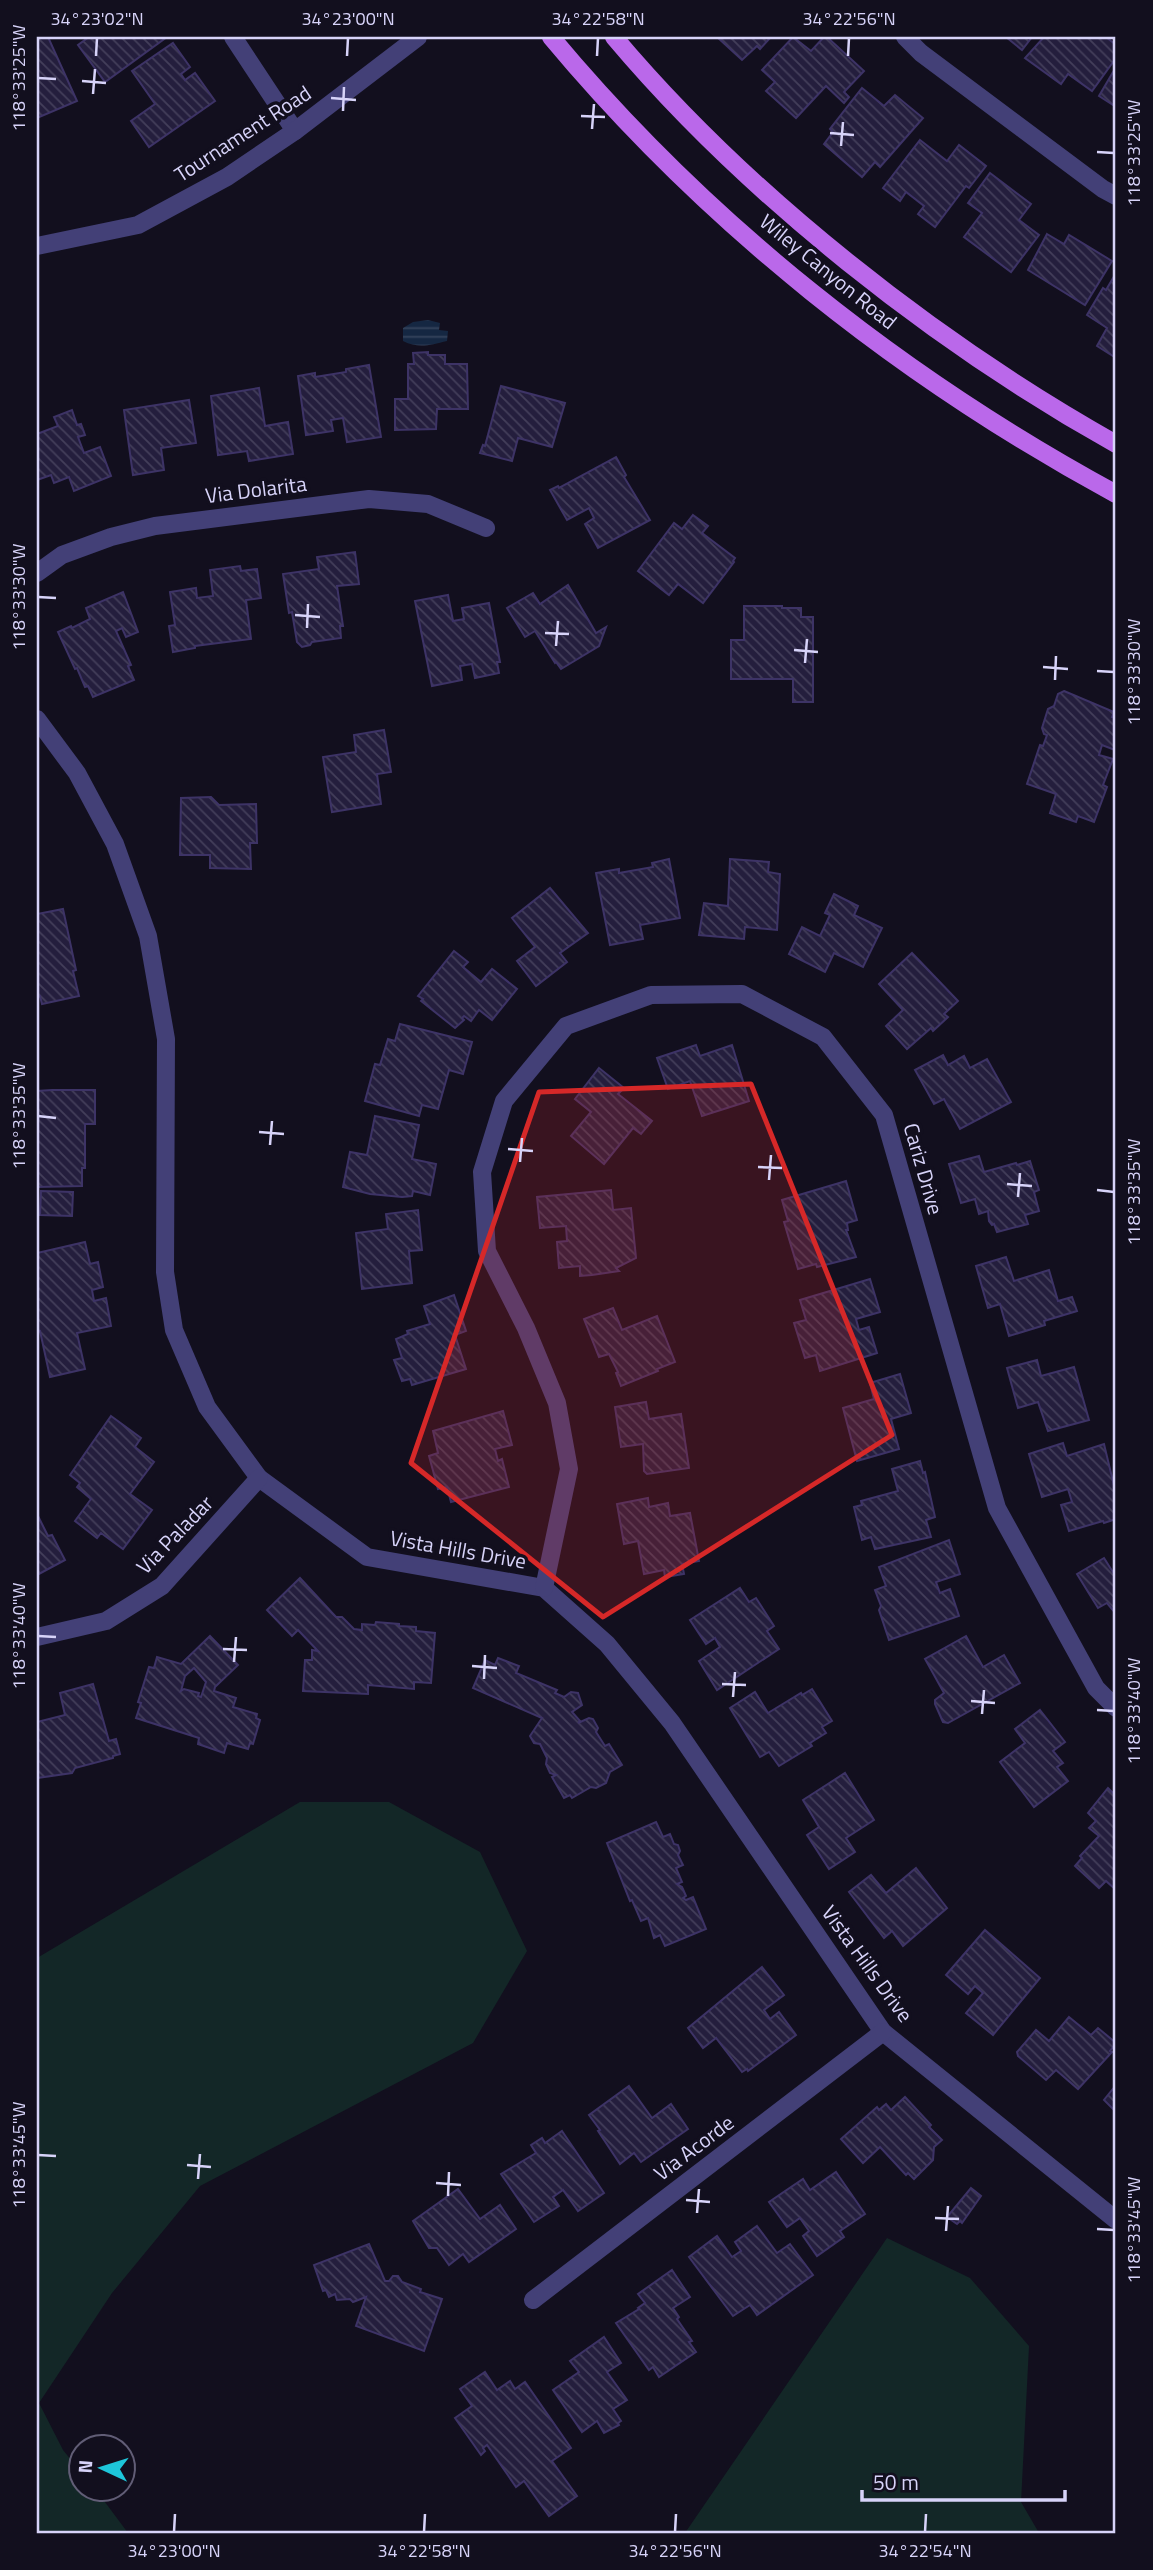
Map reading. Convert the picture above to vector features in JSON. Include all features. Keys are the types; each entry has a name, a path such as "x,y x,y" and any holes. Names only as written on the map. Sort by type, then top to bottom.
{"main road":[{"name":"Wiley Canyon Road","path":"551,37 596,90 692,189 798,283 920,374 1059,463 1116,494"},
{"name":"Wiley Canyon Road","path":"614,37 732,161 831,247 911,310 994,369 1116,444"}],"street":[{"path":"233,37 295,131"},
{"name":"Tournament Road","path":"37,246 138,225 227,177 295,131 418,37"},
{"path":"905,37 996,109 1116,196"},
{"name":"Via Dolarita","path":"37,573 62,555 111,537 155,526 369,499 428,504 486,528"},
{"name":"Vista Hills Drive","path":"37,719 76,773 115,844 148,936 166,1038 165,1272 174,1330 207,1408 259,1478 367,1557 544,1588 607,1644 672,1723 883,2032 1116,2220"},
{"name":"Cariz Drive","path":"544,1588 569,1469 557,1403 526,1328 487,1251 482,1172 504,1101 566,1026 651,995 742,994 823,1037 884,1115 997,1508 1096,1688 1116,1708"},
{"name":"Via Paladar","path":"37,1637 106,1621 162,1586 259,1478"},
{"name":"Via Acorde","path":"533,2300 883,2032"}],"highlighted area":[{"path":"751,1084 892,1435 603,1617 411,1463 539,1092"}],"green space":[{"path":"300,1802 389,1802 480,1852 527,1951 473,2043 200,2186 112,2293 39,2403 66,2454 66,2504 106,2504 128,2533 37,2533 37,1958"},
{"path":"887,2238 970,2278 1029,2346 1021,2502 1039,2533 685,2533"}],"water":[{"path":"428,320 440,323 439,330 448,331 447,341 419,346 403,341 403,328 413,322"}],"building":[{"path":"37,37 48,37 77,101 37,118"},
{"path":"89,37 167,37 105,82 78,45"},
{"path":"717,37 771,37 760,49 757,46 742,60"},
{"path":"793,37 811,51 827,37 864,71 844,92 849,97 844,103 826,86 796,118 766,91 775,82 762,70"},
{"path":"1006,37 1032,37 1022,50"},
{"path":"1044,37 1106,37 1116,45 1116,58 1092,91 1068,74 1061,84 1025,58"},
{"path":"173,43 190,67 181,74 185,80 195,73 215,101 149,147 131,121 155,104 132,71"},
{"path":"1116,67 1116,107 1099,96"},
{"path":"862,88 884,106 895,95 923,118 880,167 875,162 862,177 824,144 833,132 830,129"},
{"path":"920,140 947,161 959,145 986,166 969,188 966,186 935,227 918,214 924,206 906,192 900,201 883,188"},
{"path":"990,173 1031,204 1019,220 1039,235 1011,272 964,237 982,213 968,203"},
{"path":"1047,234 1064,244 1069,235 1112,261 1085,305 1028,270"},
{"path":"1116,273 1116,358 1097,346 1107,328 1087,315 1103,288 1106,290"},
{"path":"428,352 428,355 445,355 445,364 467,364 468,409 437,409 436,429 395,430 395,399 408,399 408,364 414,364 413,353"},
{"path":"369,365 381,437 347,442 343,418 331,420 333,431 306,435 298,376 315,373 315,377"},
{"path":"501,386 565,403 552,447 518,438 512,461 480,453 483,445 485,446"},
{"path":"259,388 265,426 288,422 293,454 249,461 247,451 218,455 211,396"},
{"path":"189,400 196,443 161,448 164,470 133,475 124,410"},
{"path":"72,410 77,425 81,424 85,435 78,437 84,453 100,447 111,476 74,491 69,477 54,483 51,475 37,480 37,434 58,426 54,417"},
{"path":"616,457 626,475 624,477 650,520 598,548 585,524 594,518 589,508 567,520 550,490 558,486 559,488"},
{"path":"693,515 708,526 702,533 735,558 703,603 678,584 669,595 638,571 674,523 682,529"},
{"path":"355,552 359,584 337,586 343,626 340,626 341,638 312,642 302,647 297,642 292,612 289,613 283,574 319,569 317,557"},
{"path":"240,566 241,571 257,569 261,598 246,600 251,639 195,646 173,652 169,626 175,625 170,592 196,588 197,598 213,596 210,570"},
{"path":"568,585 596,633 606,627 599,646 561,669 535,631 525,637 507,608 533,593 540,604"},
{"path":"123,592 138,632 126,637 122,628 116,631 131,665 128,666 134,680 93,697 88,686 85,687 77,668 75,669 58,632 90,619 86,608"},
{"path":"448,595 453,621 464,619 462,608 489,603 500,662 497,662 499,673 475,678 472,664 460,666 462,680 432,686 415,601"},
{"path":"744,606 801,608 801,617 813,617 813,702 793,702 793,679 731,679 731,640 744,640"},
{"path":"1064,691 1114,712 1112,717 1116,718 1115,750 1102,745 1099,755 1113,759 1103,785 1107,787 1094,822 1078,816 1076,822 1050,813 1056,794 1027,784 1040,745 1043,746 1047,735 1042,728 1048,709 1054,706 1058,694"},
{"path":"384,730 391,772 377,774 381,804 332,812 323,757 356,752 354,735"},
{"path":"211,797 219,805 256,804 257,843 250,843 251,869 210,868 210,855 180,855 181,798"},
{"path":"669,859 680,918 640,925 643,939 610,945 596,873 619,869 619,873 653,867 652,863"},
{"path":"730,859 769,862 768,872 780,874 777,930 745,927 744,939 699,935 704,903 728,906"},
{"path":"550,888 588,933 560,953 567,962 536,986 517,961 535,947 512,918"},
{"path":"834,894 858,906 854,915 882,928 863,967 834,953 825,972 789,954 802,927 820,936 830,915 825,913"},
{"path":"63,909 79,996 42,1004 40,996 37,997 37,914"},
{"path":"454,951 468,962 463,967 481,982 492,969 517,989 492,1020 479,1010 471,1021 464,1016 464,1020 455,1028 418,996"},
{"path":"912,953 958,1001 944,1014 948,1017 907,1049 886,1026 903,1010 879,984"},
{"path":"400,1024 472,1042 463,1074 449,1070 438,1109 422,1105 419,1116 365,1101 375,1064 380,1065 388,1039 395,1041"},
{"path":"696,1045 700,1056 732,1045 749,1101 702,1116 690,1081 668,1089 657,1058"},
{"path":"943,1055 948,1065 964,1056 970,1068 987,1059 1011,1102 960,1129 944,1099 934,1104 915,1070"},
{"path":"599,1068 624,1088 618,1094 652,1121 641,1134 633,1128 604,1164 571,1136 591,1112 575,1099"},
{"path":"95,1090 95,1124 85,1124 85,1168 82,1168 82,1186 37,1187 37,1091"},
{"path":"375,1116 419,1125 412,1159 436,1164 430,1195 413,1191 412,1196 402,1197 370,1194 343,1187 350,1152 367,1155"},
{"path":"979,1156 984,1172 1030,1161 1039,1190 1034,1192 1039,1211 1025,1215 1028,1224 997,1232 994,1224 989,1221 988,1211 979,1214 975,1199 961,1203 949,1164"},
{"path":"846,1181 857,1220 847,1223 846,1230 856,1257 798,1269 784,1222 788,1221 782,1200"},
{"path":"611,1190 613,1210 631,1208 636,1258 616,1268 619,1271 592,1275 580,1276 580,1266 559,1268 557,1242 567,1241 566,1226 540,1228 537,1197"},
{"path":"41,1191 73,1192 72,1216 40,1215"},
{"path":"418,1210 422,1250 409,1251 412,1283 362,1289 356,1233 388,1229 386,1214"},
{"path":"85,1242 90,1264 98,1262 103,1287 92,1290 94,1301 106,1298 111,1326 77,1333 85,1369 50,1377 40,1331 37,1332 37,1253"},
{"path":"1006,1257 1014,1281 1049,1270 1058,1301 1072,1297 1077,1311 1009,1336 1000,1304 988,1308 976,1266"},
{"path":"870,1279 880,1312 856,1319 859,1330 869,1327 877,1353 820,1371 816,1355 805,1358 794,1323 806,1320 800,1300"},
{"path":"454,1295 466,1331 455,1335 466,1369 412,1385 410,1379 402,1381 394,1360 402,1358 396,1339 408,1334 407,1331 430,1324 424,1306"},
{"path":"613,1308 622,1330 657,1316 675,1362 621,1386 616,1373 618,1372 609,1354 599,1357 584,1319"},
{"path":"1037,1360 1041,1376 1074,1367 1089,1420 1048,1431 1038,1402 1018,1408 1007,1368"},
{"path":"900,1374 911,1413 891,1419 899,1449 857,1461 843,1408 874,1399 870,1383"},
{"path":"646,1402 649,1419 681,1414 689,1468 647,1474 644,1471 643,1444 621,1447 615,1407"},
{"path":"503,1411 512,1445 495,1449 498,1461 502,1459 509,1487 451,1502 447,1487 438,1489 429,1456 438,1453 433,1431"},
{"path":"111,1416 141,1438 135,1447 154,1462 130,1494 152,1510 123,1549 101,1533 97,1538 75,1521 91,1499 77,1487 80,1483 70,1475"},
{"path":"1063,1443 1067,1456 1104,1444 1116,1494 1116,1519 1069,1531 1061,1505 1072,1502 1068,1489 1042,1497 1029,1454"},
{"path":"920,1461 935,1517 926,1520 931,1537 875,1549 871,1537 862,1540 854,1507 862,1505 861,1501 898,1491 892,1469"},
{"path":"648,1498 649,1507 668,1503 670,1516 690,1513 699,1561 682,1564 684,1574 665,1577 664,1570 644,1574 638,1541 624,1544 617,1504"},
{"path":"37,1514 65,1560 37,1575"},
{"path":"949,1540 960,1574 936,1582 940,1593 950,1589 959,1616 889,1640 875,1590 886,1586 879,1567"},
{"path":"1104,1558 1116,1577 1116,1614 1107,1603 1098,1608 1077,1574"},
{"path":"300,1578 336,1617 342,1617 354,1629 362,1630 362,1624 375,1625 376,1622 416,1627 416,1631 435,1633 431,1683 414,1682 414,1689 368,1685 368,1694 303,1691 305,1660 312,1660 312,1650 318,1651 298,1630 292,1636 267,1610"},
{"path":"740,1588 749,1602 756,1598 774,1626 767,1631 779,1649 717,1690 699,1661 720,1647 715,1638 706,1644 690,1620"},
{"path":"210,1636 238,1665 214,1691 236,1698 233,1707 257,1714 256,1718 260,1720 253,1744 250,1743 248,1749 227,1743 224,1753 198,1744 199,1738 136,1718 149,1667 154,1668 157,1657 181,1664","holes":["194,1668 206,1682 201,1697 198,1696 199,1693 184,1689 181,1691 185,1676"]},
{"path":"966,1636 983,1667 1004,1655 1020,1683 948,1723 943,1722 935,1700 944,1693 925,1659"},
{"path":"498,1658 519,1666 516,1673 557,1690 555,1693 564,1697 571,1692 578,1693 582,1705 572,1712 580,1721 578,1723 593,1719 598,1728 596,1732 605,1746 609,1744 622,1765 610,1772 606,1783 596,1788 591,1787 572,1798 570,1795 564,1798 552,1777 556,1775 550,1773 546,1764 547,1758 540,1744 534,1743 530,1736 542,1718 473,1688 485,1660 495,1665"},
{"path":"93,1684 109,1741 116,1739 120,1754 75,1768 72,1773 37,1778 37,1722 65,1715 60,1693"},
{"path":"812,1689 832,1721 822,1727 826,1733 810,1743 812,1746 779,1766 769,1752 760,1757 730,1708 755,1692 768,1713"},
{"path":"1040,1710 1065,1742 1053,1751 1063,1763 1057,1767 1068,1781 1034,1807 1000,1762 1025,1743 1015,1729"},
{"path":"845,1773 874,1820 846,1838 855,1852 829,1869 807,1835 819,1827 803,1800"},
{"path":"1108,1788 1116,1796 1116,1890 1106,1881 1099,1888 1075,1866 1082,1858 1080,1856 1099,1836 1089,1828 1096,1821 1088,1813"},
{"path":"656,1822 663,1837 670,1834 674,1844 678,1845 678,1855 683,1865 676,1868 682,1882 677,1884 682,1887 686,1896 683,1898 686,1900 693,1897 706,1929 665,1946 660,1935 654,1938 648,1918 641,1921 607,1843"},
{"path":"916,1868 947,1908 903,1946 892,1931 884,1938 849,1892 871,1875 886,1893"},
{"path":"985,1930 1040,1978 993,2035 966,2013 983,1993 975,1986 968,1994 946,1975"},
{"path":"762,1967 784,1995 764,2010 770,2019 779,2012 796,2035 748,2071 747,2069 742,2072 716,2038 703,2048 688,2028"},
{"path":"1069,2017 1091,2035 1098,2028 1116,2043 1110,2051 1112,2052 1078,2089 1056,2070 1046,2080 1018,2056 1017,2052 1036,2030 1049,2041"},
{"path":"1116,2085 1116,2112 1104,2100"},
{"path":"629,2086 652,2118 671,2104 688,2129 641,2162 634,2153 620,2164 589,2115"},
{"path":"905,2097 942,2140 934,2147 933,2160 914,2179 908,2173 906,2175 880,2147 863,2163 841,2139 877,2107 879,2110 886,2104 891,2110"},
{"path":"562,2131 604,2193 578,2211 563,2190 553,2197 559,2206 534,2222 501,2174 536,2153 531,2145 542,2138 545,2143"},
{"path":"836,2172 865,2214 840,2231 844,2237 817,2256 803,2236 809,2231 800,2218 787,2227 769,2202 803,2179 810,2190"},
{"path":"971,2188 981,2196 962,2223 960,2221 957,2224 947,2217"},
{"path":"458,2189 480,2219 500,2205 516,2229 469,2262 463,2254 449,2265 437,2248 429,2248 413,2221"},
{"path":"757,2226 777,2253 790,2244 813,2275 757,2315 750,2305 733,2316 689,2257 717,2236 732,2257 741,2251 735,2242"},
{"path":"369,2244 385,2281 398,2276 402,2282 421,2289 420,2292 442,2299 424,2351 356,2326 366,2297 353,2302 350,2299 337,2300 335,2294 329,2297 326,2290 323,2291 314,2265"},
{"path":"672,2270 690,2297 673,2308 696,2352 659,2377 653,2367 649,2370 616,2323 645,2303 638,2294"},
{"path":"604,2337 621,2363 607,2372 627,2400 613,2409 621,2421 619,2425 604,2433 597,2421 582,2432 553,2390 579,2372 570,2361"},
{"path":"485,2372 497,2390 510,2381 515,2389 525,2382 571,2448 552,2461 577,2496 549,2516 524,2481 516,2487 487,2445 481,2455 455,2418 472,2406 460,2389"}]}
